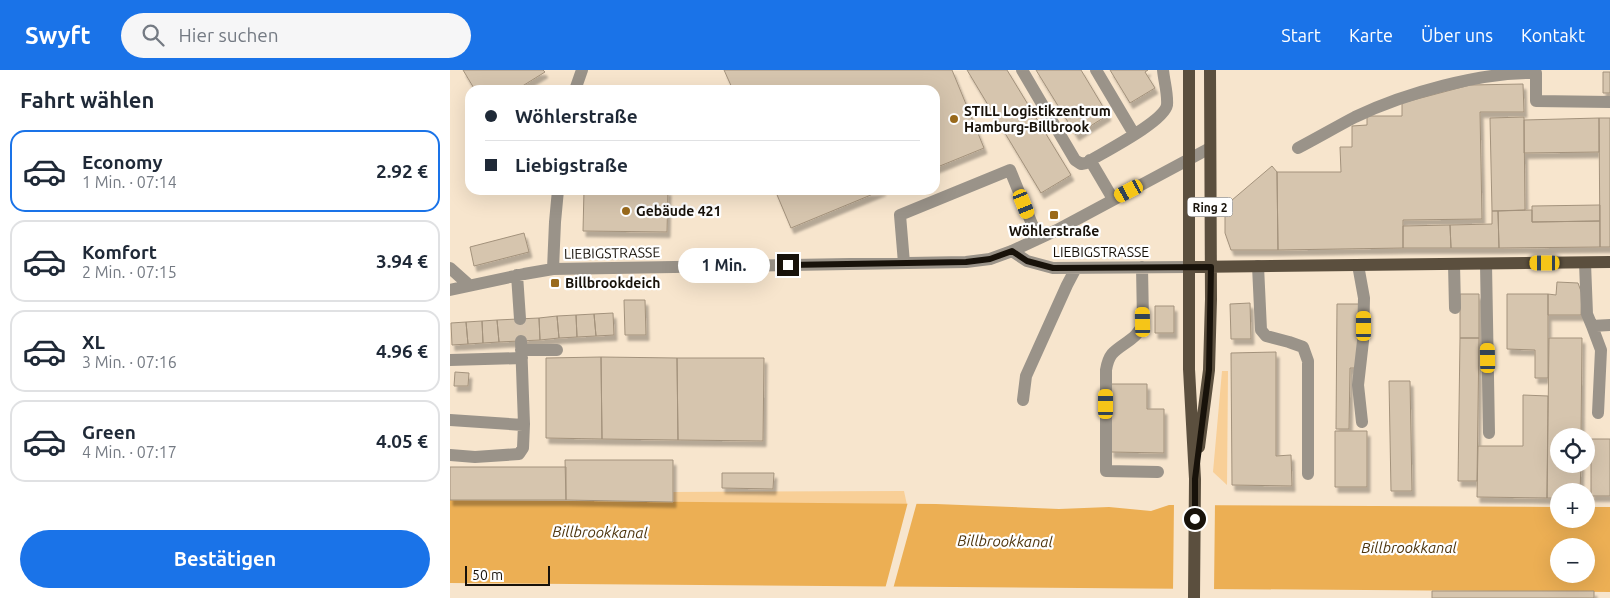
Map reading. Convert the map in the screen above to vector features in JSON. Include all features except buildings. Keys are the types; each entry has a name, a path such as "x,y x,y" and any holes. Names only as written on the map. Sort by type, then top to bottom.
{"main road":[{"name":"Ring 2","path":"1189,70 1189,369 1195,479 1194,598"},
{"name":"Ring 2","path":"1195,479 1209,370 1211,267 1210,70"},
{"name":"LIEBIGSTRASSE","path":"1189,267 1610,262"}],"street":[{"path":"578,85 582,70"},
{"path":"1022,70 1076,160 1081,164 1156,121 1161,116 1167,105 1163,70"},
{"path":"1096,70 1134,134"},
{"path":"1298,148 1385,104 1470,80 1536,73 1536,101 1610,102"},
{"path":"1012,251 1210,148"},
{"path":"1090,160 1113,199"},
{"path":"904,264 900,215 1010,170 1038,239"},
{"path":"553,270 558,195"},
{"name":"LIEBIGSTRASSE","path":"450,290 517,275 553,270 966,262 990,259 1012,251 1027,261 1053,268 1189,267"},
{"path":"1585,262 1587,314 1601,350 1598,413"},
{"path":"1454,264 1455,308"},
{"path":"1486,264 1489,433"},
{"path":"1358,265 1364,298 1364,341 1358,385 1362,422"},
{"path":"1258,266 1261,330 1266,336 1302,347 1308,361 1308,474"},
{"path":"1142,267 1142,329 1124,346 1112,354 1106,370 1106,471 1158,472"},
{"path":"450,268 469,285"},
{"path":"1023,400 1026,376 1076,268"},
{"path":"517,275 520,319"},
{"path":"1592,326 1610,325"},
{"path":"450,455 475,457 519,454 523,448 521,350"},
{"path":"450,360 521,350 557,350"},
{"path":"450,420 523,425"}],"shaded area":[{"path":"1222,371 1228,371 1227,485 1213,472"},
{"path":"904,491 907,505 673,502 673,492"}],"water":[{"name":"Billbrookkanal","path":"450,500 936,504 1059,509 1109,507 1151,511 1169,505 1550,507 1550,528 1595,528 1595,507 1610,507 1610,592 450,583"}],"pier":[{"path":"908,502 917,502 893,589 885,589"},
{"path":"1174,503 1215,503 1214,592 1173,592"}],"tunnel":[{"path":"520,319 521,341"}],"place":[{"name":"STILL Logistikzentrum Hamburg-Billbrook","path":"954,119"},
{"name":"Gebäude 421","path":"626,211"},
{"name":"Wöhlerstraße","path":"1054,215"},
{"name":"Billbrookdeich","path":"555,283"}],"route":[{"path":"788,265 966,262 990,259 1012,251 1027,261 1053,268 1211,267 1209,370 1195,479 1195,519"}]}
